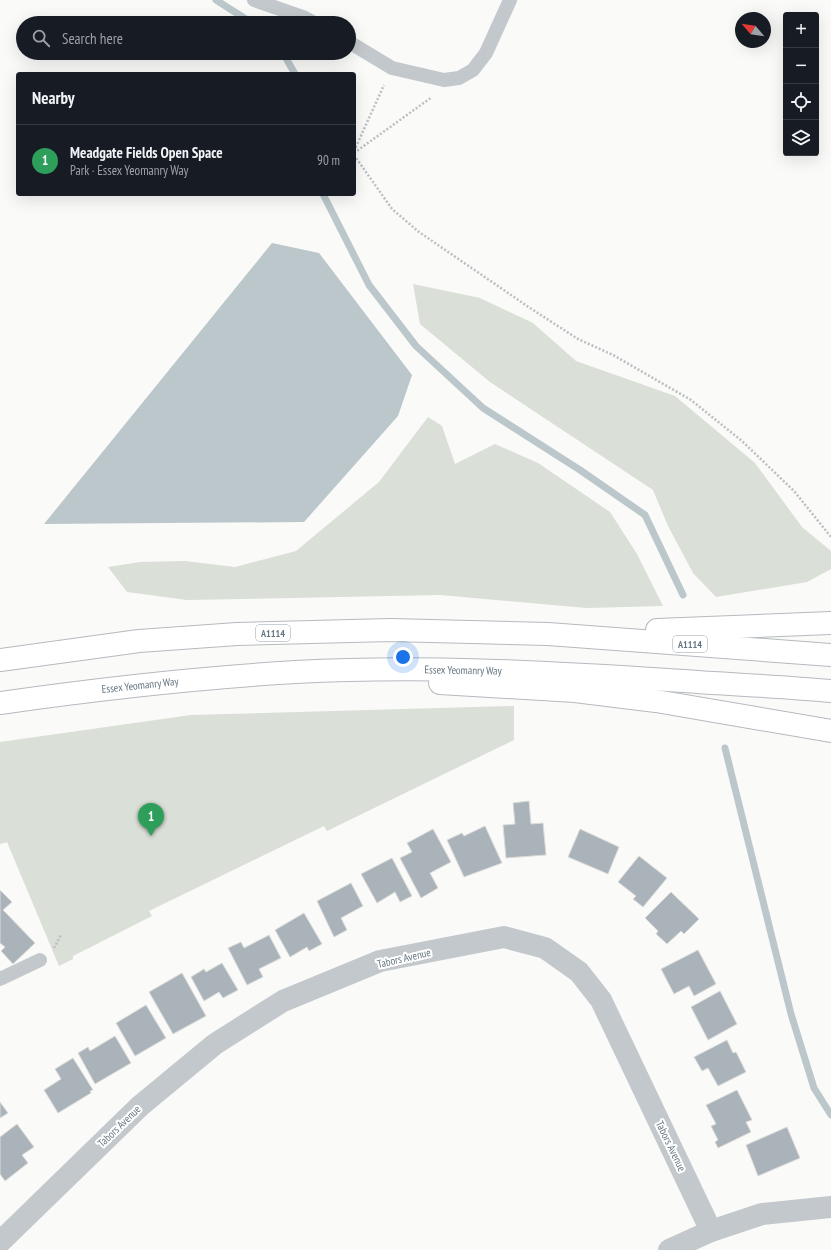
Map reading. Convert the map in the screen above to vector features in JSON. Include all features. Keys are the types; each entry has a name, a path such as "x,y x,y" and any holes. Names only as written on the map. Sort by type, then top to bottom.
{"main road":[{"path":"548,634 831,623"},
{"name":"A1114","path":"0,660 138,641 237,634 390,630 548,634 831,655"},
{"name":"Essex Yeomanry Way","path":"0,703 115,687 297,672 386,669 483,670 763,685 831,691"},
{"path":"297,672 461,685 575,691 664,702 831,731"}],"street":[{"name":"Tabors Avenue","path":"1,1239 140,1106 215,1044 283,1001 380,962 504,936 545,948 579,972 601,1000 711,1231"},
{"path":"669,1250 711,1231 762,1214 831,1207"}],"lane":[{"path":"254,0 300,16"},
{"path":"356,46 392,68 444,80 459,78 473,70 486,53 510,0"},
{"path":"0,979 40,960"}],"path":[{"path":"356,147 362,129 392,68"},
{"path":"356,152 459,78"},
{"path":"356,156 392,208 419,232 578,339 614,355 692,400 764,460 794,491 831,537"}],"shaded area":[{"path":"272,243 319,253 412,375 398,416 304,522 44,524"},
{"path":"413,284 480,298 533,323 576,361 675,396 755,463 802,527 831,551 831,569 807,582 716,597 693,573 668,526 653,490 490,382 420,324"},
{"path":"428,417 442,426 455,464 495,444 538,463 610,512 637,554 663,606 586,608 440,595 187,600 127,592 108,567 140,562 185,561 235,567 296,551 379,482"},
{"path":"514,706 514,740 327,831 324,826 149,911 152,916 73,956 73,959 59,966 7,842 0,844 0,742 191,715"}],"building":[{"path":"529,801 531,824 543,823 546,855 506,858 503,825 515,824 513,803"},
{"path":"485,826 502,863 464,877 447,840 462,833 464,836"},
{"path":"433,829 451,862 430,873 438,888 421,898 400,858 412,852 407,843"},
{"path":"580,829 619,847 608,874 568,857"},
{"path":"639,856 667,878 643,907 633,899 636,896 618,882"},
{"path":"392,858 412,896 400,902 395,892 377,903 361,874"},
{"path":"351,883 363,906 341,918 347,930 334,937 317,901"},
{"path":"0,890 12,902 3,910 35,943 13,964 1,951 5,947 0,943"},
{"path":"671,892 699,919 684,934 681,931 667,944 656,934 658,931 645,918"},
{"path":"304,913 322,944 309,951 307,947 290,957 275,930"},
{"path":"269,935 281,958 259,969 263,977 247,985 228,948 241,942 244,948"},
{"path":"698,950 716,984 694,996 689,986 674,994 661,969"},
{"path":"222,963 238,990 223,998 219,992 204,1001 191,977 204,969 206,972"},
{"path":"182,973 206,1016 173,1034 149,992"},
{"path":"720,991 737,1024 708,1040 691,1007"},
{"path":"146,1005 166,1038 135,1056 116,1023"},
{"path":"115,1036 131,1063 95,1084 78,1053 88,1047 90,1051"},
{"path":"727,1040 733,1053 736,1052 746,1072 718,1086 708,1068 702,1071 694,1057"},
{"path":"73,1058 93,1090 90,1091 91,1093 58,1113 44,1090 61,1079 55,1069"},
{"path":"737,1090 752,1120 746,1122 751,1132 718,1148 715,1142 718,1140 711,1126 716,1124 706,1105"},
{"path":"0,1102 8,1113 0,1118"},
{"path":"17,1124 34,1147 22,1155 28,1163 5,1181 0,1174 0,1137"},
{"path":"787,1127 800,1158 758,1176 746,1145"}],"waterway":[{"path":"216,0 241,16"},
{"path":"287,60 294,72"},
{"path":"324,196 369,285 416,346 483,408 580,470 645,515 683,595"},
{"path":"725,748 791,1014 814,1088 831,1115"}],"place":[{"name":"Meadgate Fields Open Space","path":"151,836"}]}
